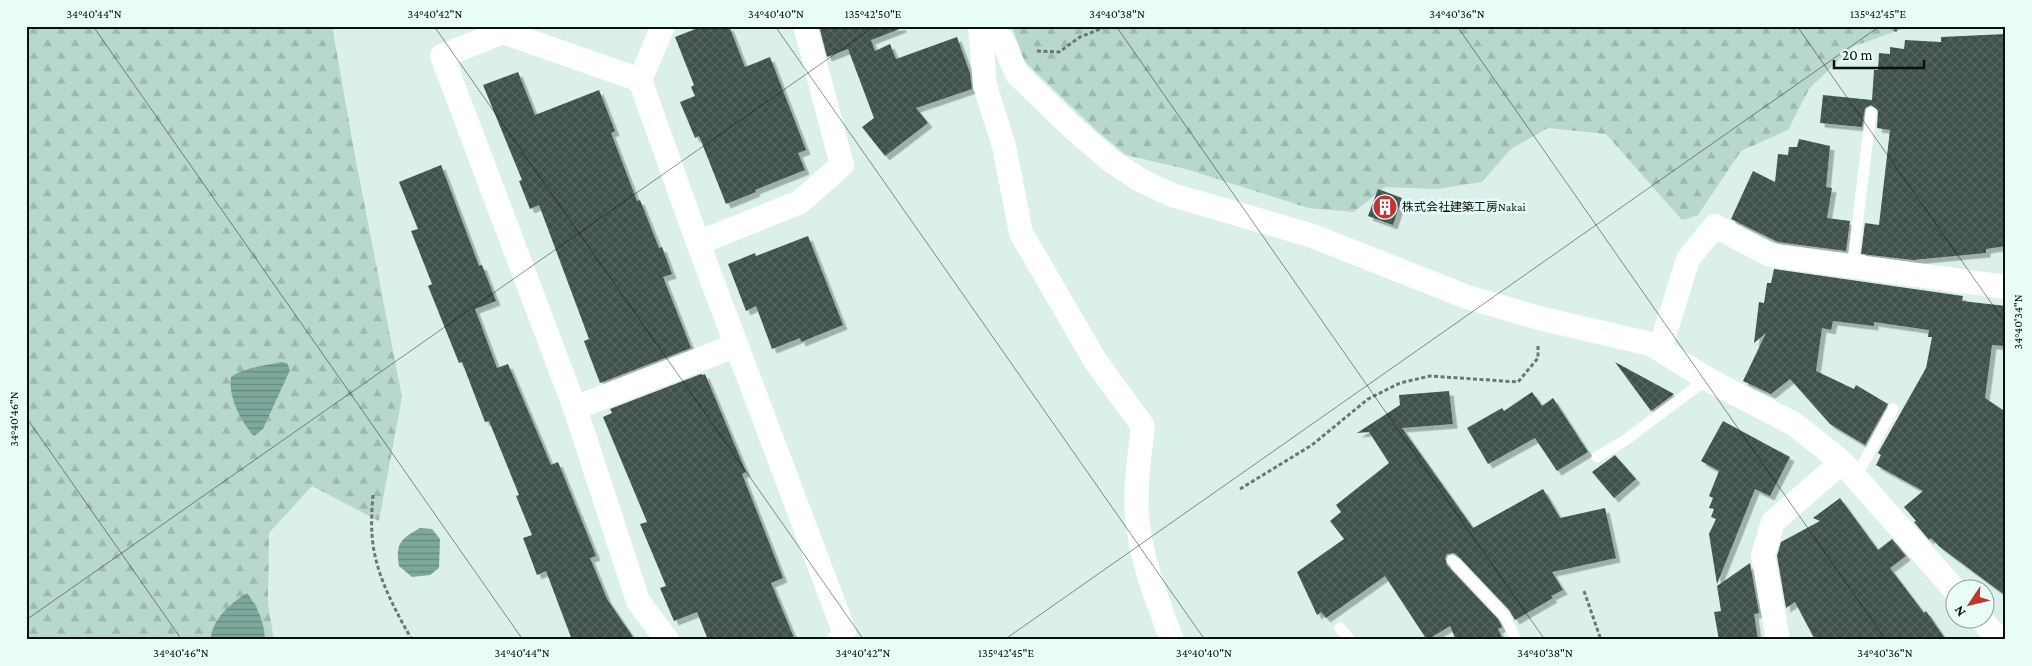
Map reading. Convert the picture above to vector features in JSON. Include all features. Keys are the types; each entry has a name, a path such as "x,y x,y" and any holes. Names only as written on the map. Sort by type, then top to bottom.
{"street":[{"path":"663,26 640,80 698,243 844,631 840,640"},
{"path":"698,243 800,202 842,165 805,26"},
{"path":"980,26 986,86 1004,146 1021,233 1096,362 1143,426 1137,478 1138,532 1152,587 1172,640"},
{"path":"640,80 503,32 442,56 575,408 638,601 667,640"},
{"path":"995,34 1017,74 1096,148 1140,180 1172,195 1310,235 1467,297 1539,318 1651,344 1707,379 1794,424 1849,470 1944,578"},
{"path":"1660,349 1688,259 1715,226 1770,255 1852,268 2006,287"},
{"path":"575,408 737,345"},
{"path":"1778,640 1763,555 1774,522 1849,470"},
{"path":"1989,628 1999,640"}],"lane":[{"path":"1852,268 1871,112"},
{"path":"1596,457 1624,441 1707,379"},
{"path":"1849,470 1893,409"},
{"path":"1452,560 1504,615 1516,640"},
{"path":"1340,628 1350,640"}],"path":[{"path":"995,34 1038,51 1059,52 1080,37 1108,26"},
{"path":"1888,26 1897,31"},
{"path":"1240,489 1312,445 1368,399 1400,383 1430,376 1518,382 1538,358 1539,318"},
{"path":"373,495 372,536 379,568 386,591 412,640"},
{"path":"1584,591 1601,640"}],"green space":[{"path":"26,26 332,26 355,156 402,397 379,521 312,486 269,533 268,604 274,640 26,640"},
{"path":"1012,26 1910,26 1852,47 1809,89 1788,130 1741,151 1698,215 1682,220 1606,134 1548,128 1511,149 1482,182 1436,189 1385,187 1354,212 1308,208 1186,169 1126,155 1097,131 1024,61"}],"shaded area":[{"path":"281,362 287,363 290,370 263,429 254,436 244,424 237,409 232,393 231,377 248,369"},
{"path":"420,528 432,529 440,539 439,568 430,575 412,577 399,566 398,552 401,542"},
{"path":"247,593 260,615 265,640 211,640 214,626 218,619 235,601"}],"building":[{"path":"703,26 729,26 745,67 770,57 806,150 798,153 805,170 726,204 699,136 695,138 680,102 695,96 691,87 694,85 675,37"},
{"path":"819,26 902,26 902,28 871,40 875,51 890,44 896,59 957,37 970,73 972,89 916,108 928,123 885,156 862,127 874,118 848,49 827,57"},
{"path":"2006,34 2006,246 1986,249 1986,253 1913,260 1861,254 1865,223 1879,225 1890,130 1877,128 1878,110 1871,105 1865,108 1862,127 1820,123 1823,95 1872,100 1874,70 1878,70 1879,53 1890,54 1890,47 1904,49 1905,40 1941,42 1941,37"},
{"path":"518,72 535,115 599,90 615,131 611,133 637,201 640,200 659,248 662,247 672,274 663,277 691,348 600,383 584,341 589,339 539,205 530,209 519,181 522,180 483,85"},
{"path":"1799,139 1830,146 1826,187 1832,188 1827,218 1850,221 1846,251 1778,242 1731,219 1753,171 1775,182 1778,154 1788,155 1789,147 1797,147"},
{"path":"441,165 479,266 482,265 496,301 475,309 497,368 508,364 551,465 558,462 596,556 590,558 607,599 635,640 572,640 546,571 537,575 523,538 532,535 516,496 519,495 489,421 485,422 462,362 459,363 428,286 432,284 411,231 418,229 399,182"},
{"name":"株式会社建築工房Nakai","path":"1378,189 1402,198 1393,225 1368,216"},
{"path":"808,236 843,325 801,342 800,338 772,349 756,306 746,311 728,264 755,253 756,256"},
{"path":"1774,269 1963,296 1962,301 2006,306 2006,346 1992,345 1985,398 2006,412 2006,596 1994,587 1994,578 1982,578 1931,538 1929,540 1904,507 1923,491 1876,465 1881,455 1878,453 1926,368 1932,337 1928,337 1929,330 1874,322 1874,326 1833,321 1831,330 1822,328 1816,371 1854,389 1856,385 1888,404 1865,445 1830,424 1790,379 1771,394 1743,381 1766,333 1754,343 1759,302 1764,303 1767,283 1771,283"},
{"path":"1615,362 1674,394 1651,411"},
{"path":"705,374 746,472 742,474 783,578 771,583 795,640 708,640 697,612 674,621 660,588 666,586 640,524 647,522 603,417 612,413 610,409"},
{"path":"1449,391 1453,424 1402,428 1473,528 1543,489 1560,518 1605,508 1616,558 1552,572 1563,590 1515,620 1509,610 1457,555 1454,553 1447,554 1445,558 1447,565 1498,619 1502,627 1498,629 1503,640 1456,640 1450,626 1427,640 1385,576 1326,618 1321,612 1317,615 1297,572 1344,539 1330,521 1341,512 1336,505 1389,463 1369,432 1357,433 1400,405 1399,395"},
{"path":"1532,392 1542,406 1553,398 1588,452 1557,471 1535,438 1488,464 1467,428 1502,408 1504,411"},
{"path":"1723,421 1790,457 1770,496 1755,489 1717,584 1709,534 1716,519 1711,517 1714,509 1709,508 1713,498 1709,496 1719,471 1701,461"},
{"path":"1615,455 1636,479 1614,498 1592,472"},
{"path":"1840,498 1878,550 1892,539 1906,556 1890,568 1924,613 1926,611 1946,640 1815,640 1795,602 1786,608 1777,556 1781,542 1820,521 1813,518"},
{"path":"1750,563 1759,613 1754,614 1758,640 1719,640 1714,612 1721,611 1717,586"}],"place":[{"name":"株式会社建築工房Nakai","path":"1385,207"}]}
